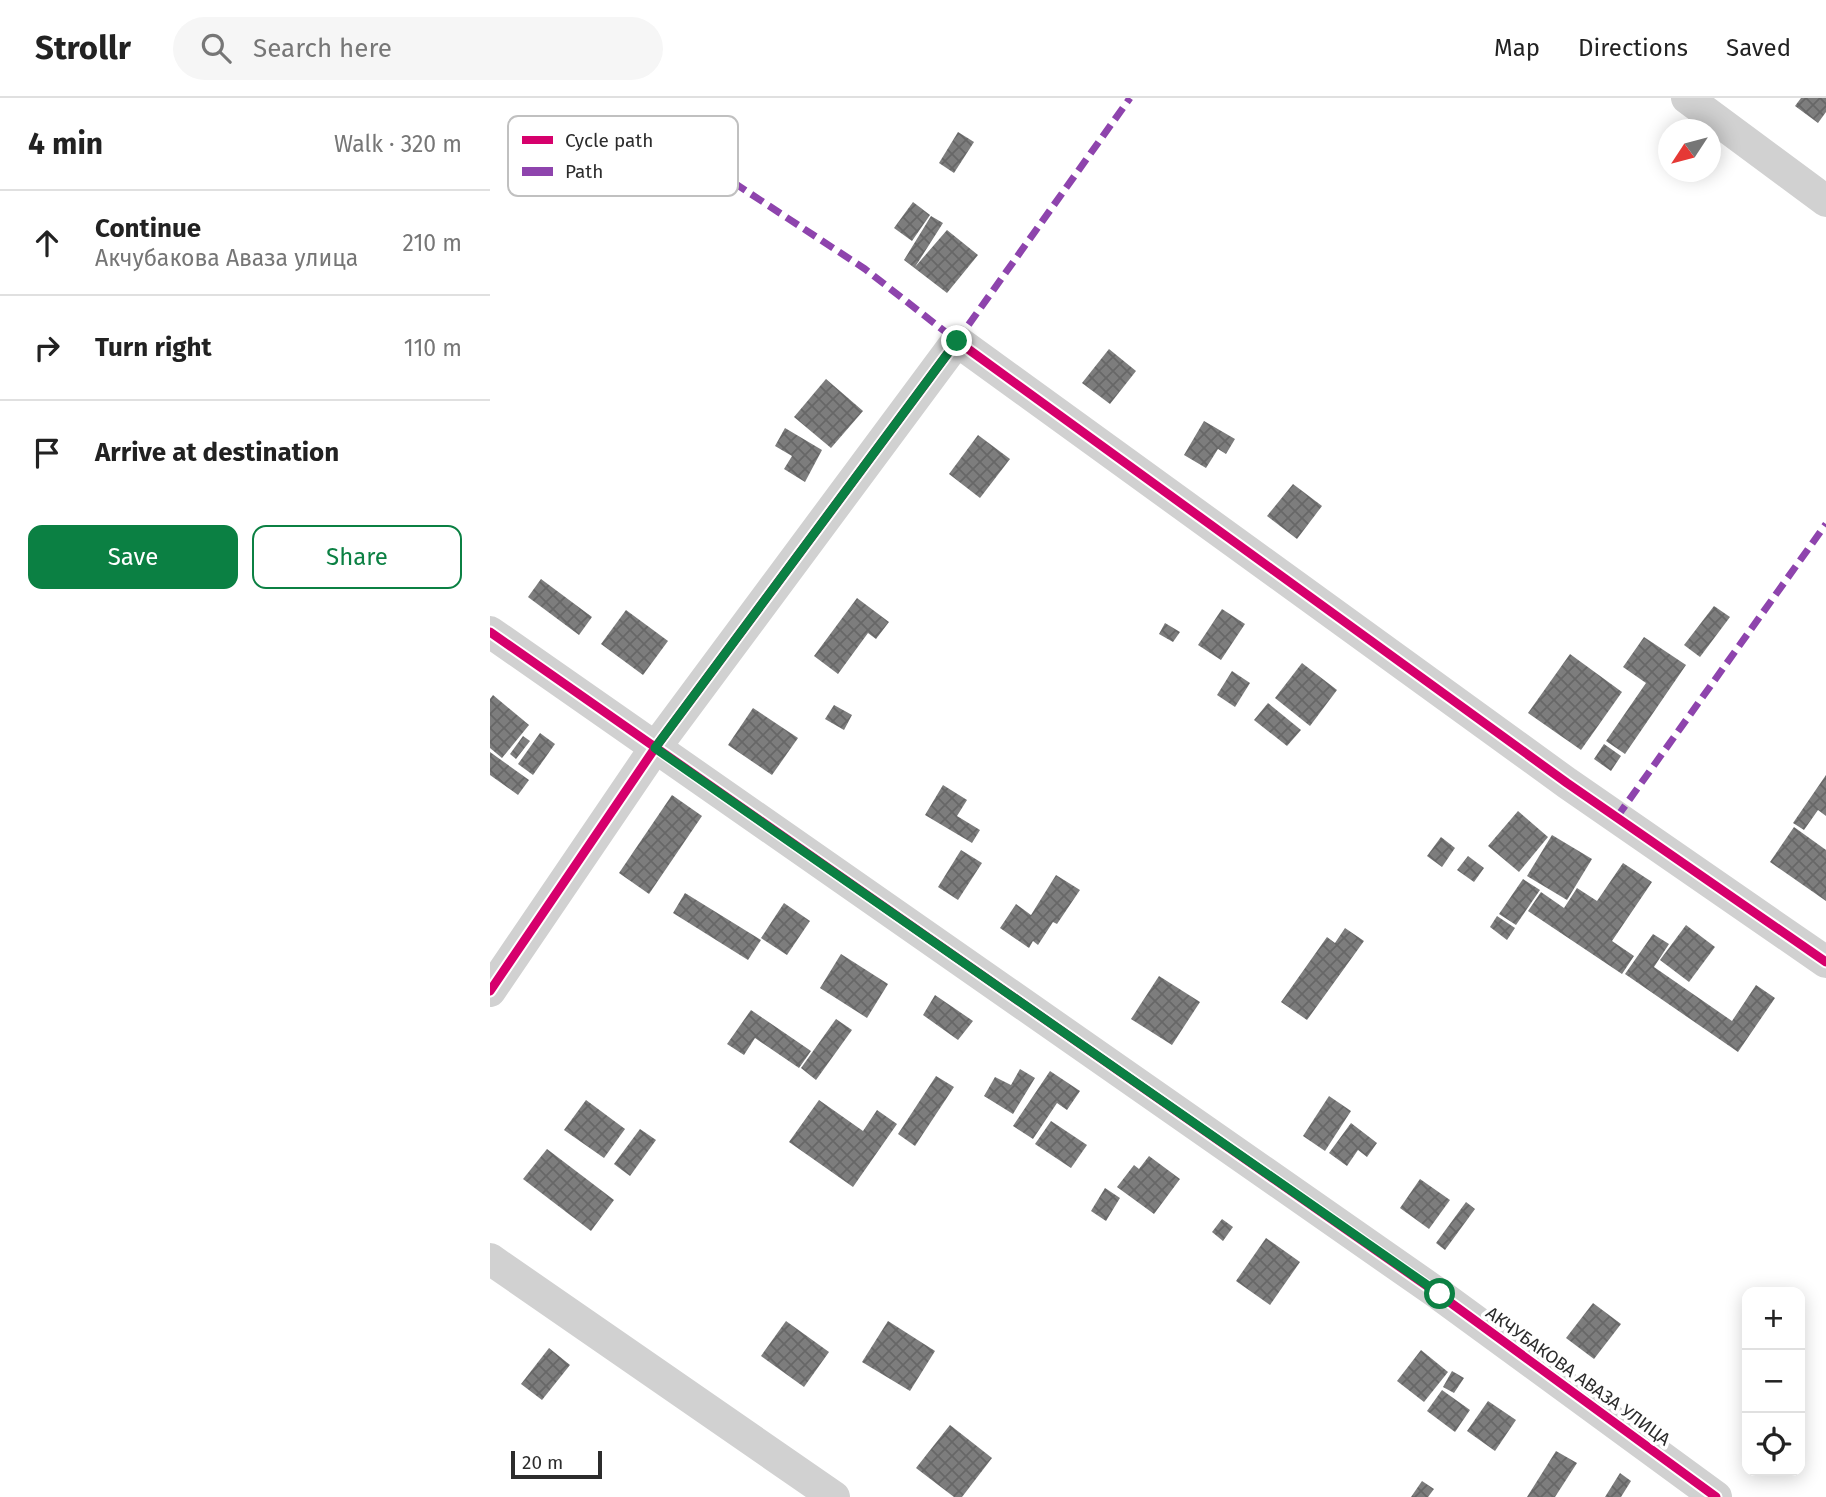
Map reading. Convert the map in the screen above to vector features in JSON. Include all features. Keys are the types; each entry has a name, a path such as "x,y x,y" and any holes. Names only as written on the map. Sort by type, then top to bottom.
{"street":[{"path":"1687,98 1826,201"},
{"path":"490,991 655,748 957,341 1567,783 1826,962"},
{"name":"АКЧУБАКОВА АВАЗА УЛИЦА","path":"490,632 1440,1294 1716,1497"},
{"path":"490,1259 834,1497"}],"building":[{"path":"1801,98 1826,98 1826,112 1818,123 1795,106"},
{"path":"958,132 974,142 954,173 939,163"},
{"path":"913,202 930,215 912,241 894,228"},
{"path":"931,216 943,223 915,267 947,230 978,255 947,293 904,260"},
{"path":"1109,349 1136,371 1110,404 1082,383"},
{"path":"826,379 863,411 831,448 794,417"},
{"path":"1204,421 1235,439 1226,454 1218,449 1206,468 1184,455"},
{"path":"785,428 822,450 805,482 784,469 792,456 775,446"},
{"path":"978,435 1010,459 980,498 949,474"},
{"path":"1293,484 1322,506 1297,539 1267,516"},
{"path":"541,579 592,617 579,635 528,597"},
{"path":"857,598 889,622 876,639 868,633 838,674 814,656"},
{"path":"1714,606 1730,617 1700,657 1684,645"},
{"path":"1222,609 1245,624 1221,660 1198,645"},
{"path":"626,610 668,641 643,675 601,644"},
{"path":"1165,623 1180,632 1173,642 1159,634"},
{"path":"1644,637 1686,665 1625,754 1606,741 1646,683 1623,667"},
{"path":"1570,654 1622,692 1581,750 1528,713"},
{"path":"1302,663 1337,690 1310,726 1275,698"},
{"path":"1232,671 1250,683 1235,707 1217,695"},
{"path":"493,695 529,725 502,758 490,748 490,699"},
{"path":"1268,703 1301,730 1287,746 1254,720"},
{"path":"834,705 852,715 844,730 825,719"},
{"path":"753,708 798,738 772,775 728,745"},
{"path":"540,733 555,744 533,775 518,764"},
{"path":"523,736 530,741 516,759 510,754"},
{"path":"1604,744 1621,756 1611,771 1594,759"},
{"path":"490,752 529,780 518,795 490,775"},
{"path":"1826,775 1826,816 1818,810 1804,830 1793,823"},
{"path":"943,785 967,800 957,816 980,830 972,843 925,815"},
{"path":"672,795 702,816 649,894 619,873"},
{"path":"1518,811 1548,837 1519,872 1488,846"},
{"path":"1794,827 1826,850 1826,901 1770,862"},
{"path":"1552,835 1592,859 1567,900 1527,876"},
{"path":"1441,837 1455,848 1442,867 1427,856"},
{"path":"961,850 982,863 958,900 938,887"},
{"path":"1468,856 1484,868 1474,882 1457,870"},
{"path":"1623,863 1652,882 1612,941 1634,956 1622,974 1528,911 1541,892 1564,908 1577,888 1597,901"},
{"path":"1056,875 1080,890 1057,924 1053,922 1038,945 1033,941 1029,948 1000,928 1016,904 1031,915"},
{"path":"1523,879 1540,890 1516,925 1499,914"},
{"path":"685,893 761,940 748,960 673,913"},
{"path":"784,903 810,921 787,955 761,938"},
{"path":"1497,916 1515,928 1507,940 1490,927"},
{"path":"1686,925 1715,947 1689,982 1660,960"},
{"path":"1345,928 1364,941 1307,1020 1281,1002 1327,937 1335,943"},
{"path":"1653,934 1669,944 1654,967 1732,1021 1756,985 1775,998 1738,1052 1625,974"},
{"path":"841,954 888,984 867,1018 820,988"},
{"path":"1159,976 1200,1002 1172,1045 1131,1019"},
{"path":"935,995 973,1021 958,1040 923,1015"},
{"path":"751,1010 811,1051 799,1068 755,1038 744,1055 727,1044"},
{"path":"836,1019 852,1030 816,1080 801,1068"},
{"path":"1020,1069 1035,1078 1013,1114 984,1096 995,1077 1011,1085"},
{"path":"1050,1071 1080,1091 1067,1110 1057,1103 1033,1139 1013,1126"},
{"path":"936,1076 954,1087 915,1146 898,1134"},
{"path":"1329,1096 1351,1111 1325,1151 1303,1136"},
{"path":"586,1100 625,1129 604,1158 564,1130"},
{"path":"819,1100 863,1131 877,1110 897,1124 853,1187 789,1142"},
{"path":"1051,1121 1087,1145 1071,1168 1035,1144"},
{"path":"1351,1123 1377,1143 1367,1157 1358,1150 1347,1166 1329,1153"},
{"path":"640,1129 656,1140 630,1176 614,1164"},
{"path":"547,1149 614,1200 591,1231 523,1179"},
{"path":"1149,1156 1180,1179 1154,1214 1117,1187 1134,1165 1139,1169"},
{"path":"1420,1179 1450,1200 1429,1229 1400,1208"},
{"path":"1105,1188 1120,1198 1106,1221 1091,1211"},
{"path":"1466,1202 1475,1209 1445,1250 1436,1243"},
{"path":"1222,1219 1233,1227 1223,1241 1212,1232"},
{"path":"1266,1238 1300,1262 1270,1305 1236,1281"},
{"path":"1593,1303 1621,1324 1594,1359 1566,1338"},
{"path":"786,1321 829,1352 804,1387 761,1356"},
{"path":"888,1321 935,1351 910,1391 862,1362"},
{"path":"549,1348 570,1365 542,1400 521,1384"},
{"path":"1421,1350 1448,1372 1424,1402 1397,1381"},
{"path":"1452,1371 1464,1378 1454,1393 1443,1387"},
{"path":"1442,1390 1470,1410 1455,1432 1427,1411"},
{"path":"1488,1401 1516,1420 1495,1451 1467,1431"},
{"path":"950,1425 992,1458 962,1497 954,1497 916,1468"},
{"path":"1556,1451 1577,1463 1555,1497 1527,1497"},
{"path":"1620,1473 1631,1481 1621,1497 1605,1497"},
{"path":"1422,1481 1434,1489 1428,1497 1411,1497"}],"marked path":[{"path":"738,185 865,269 957,341 1130,98"},
{"path":"1617,817 1826,524"}],"cycle path":[{"path":"490,991 655,748 957,341 1567,783 1826,962"},
{"path":"490,632 1440,1295 1716,1497"}],"route":[{"path":"957,341 655,748 1440,1294"}]}
